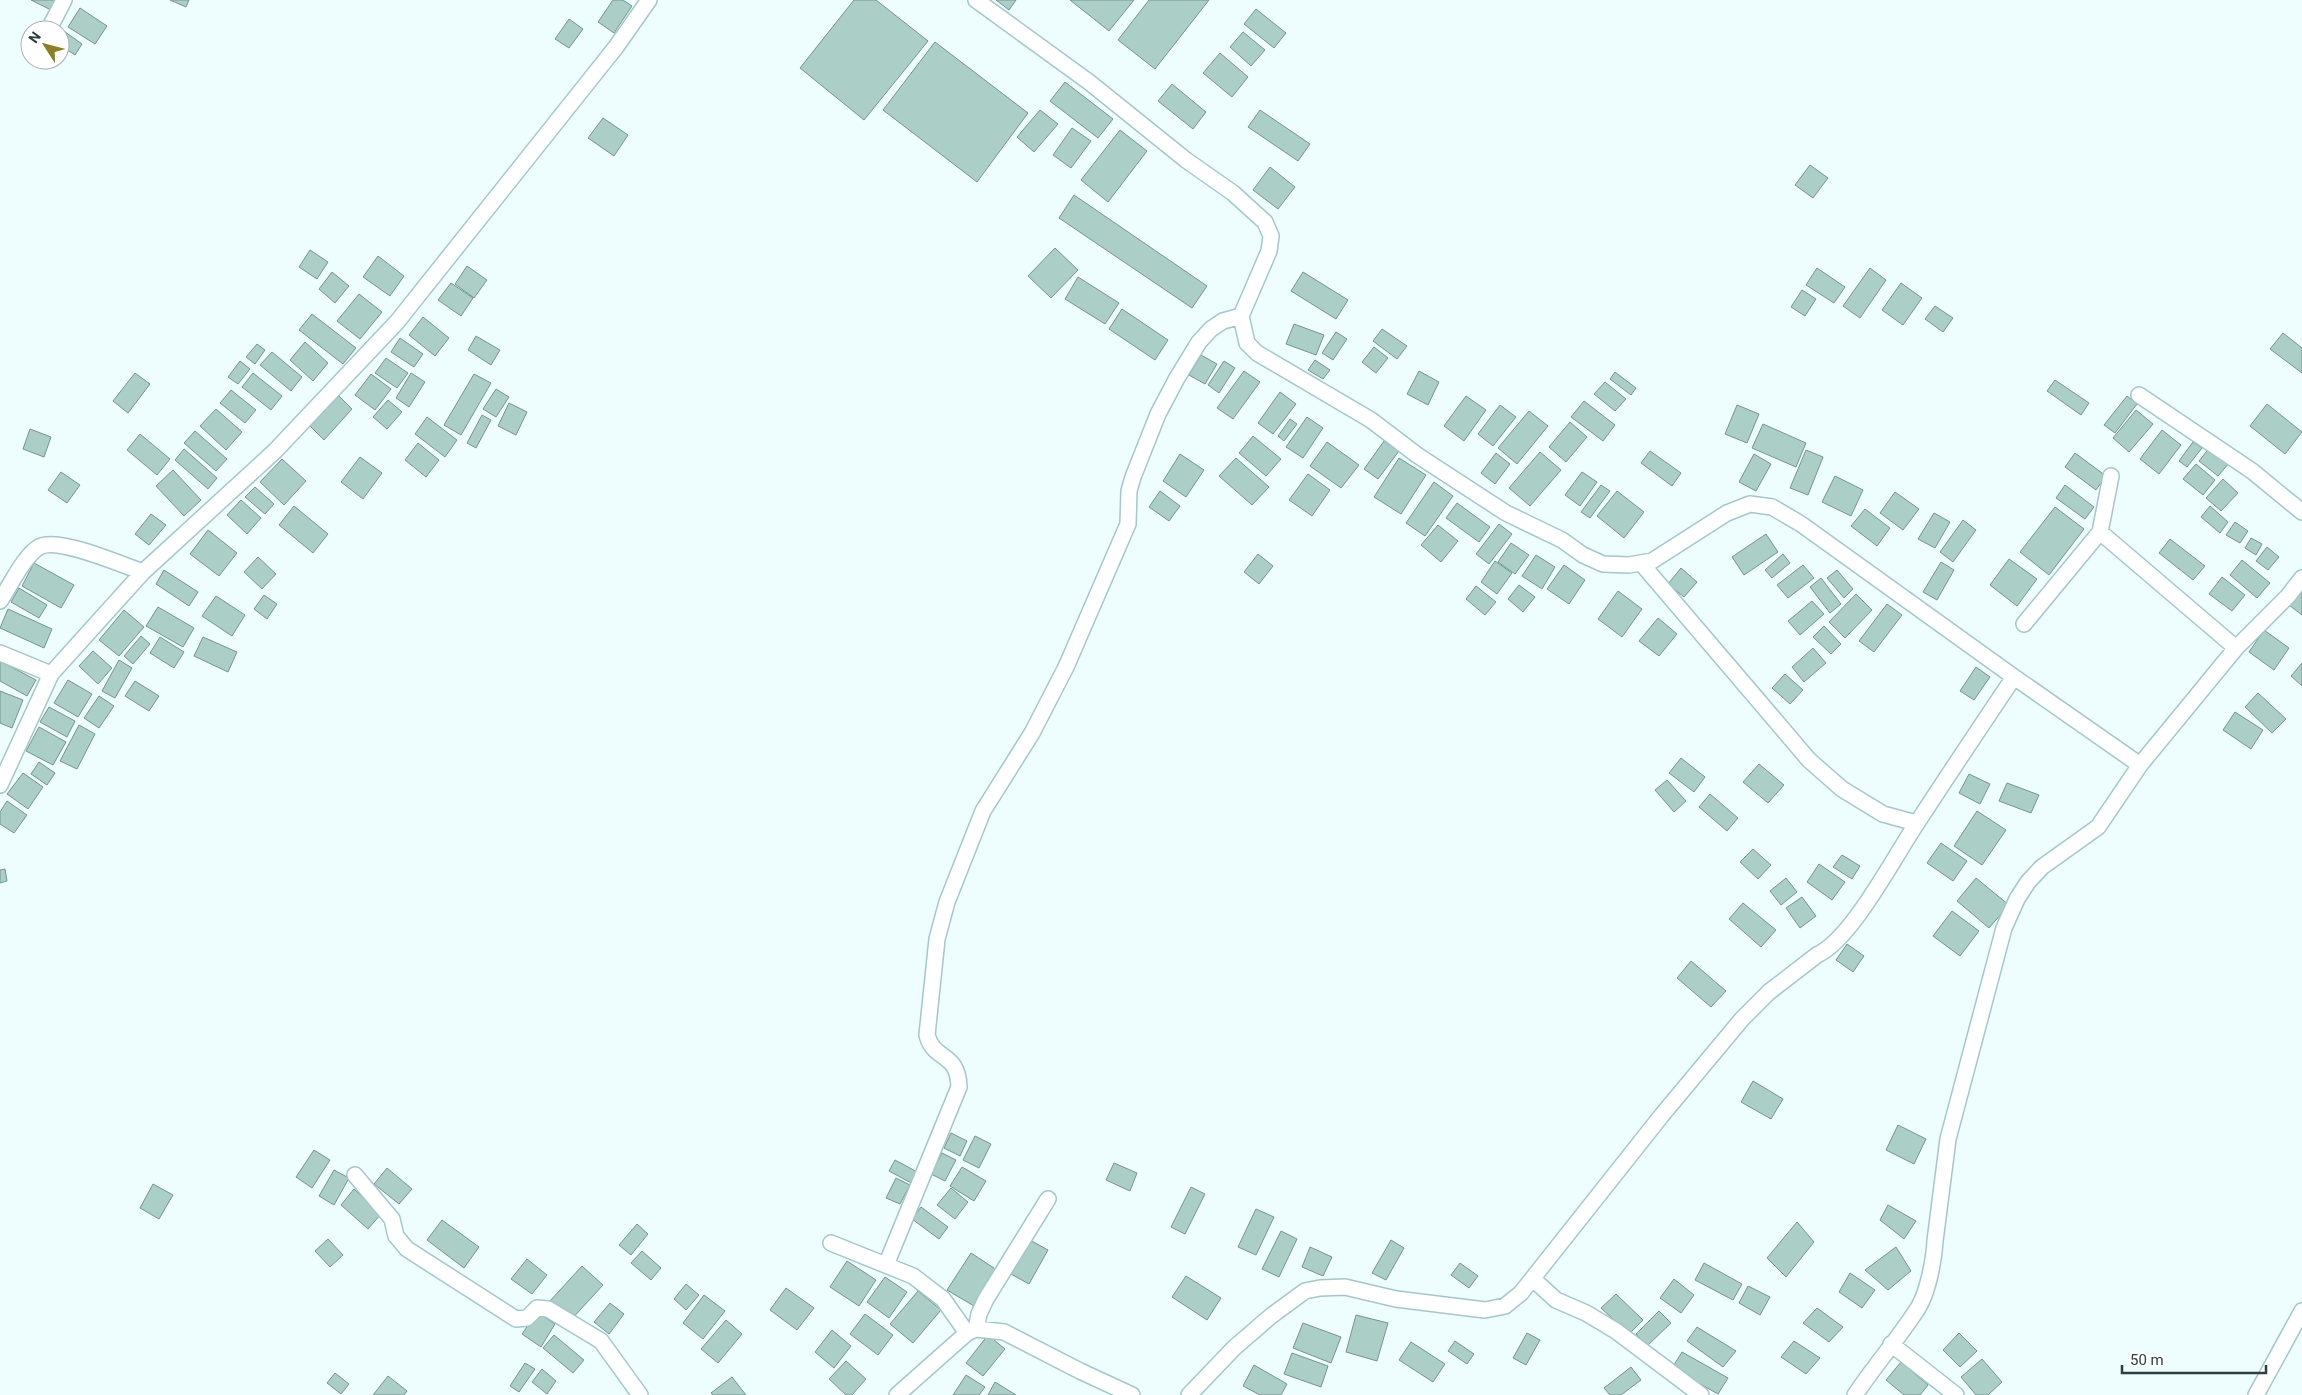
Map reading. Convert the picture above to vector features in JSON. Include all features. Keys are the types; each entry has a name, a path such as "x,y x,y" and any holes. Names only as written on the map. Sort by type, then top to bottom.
{"street":[{"path":"54,20 64,0"},
{"path":"0,784 51,674 143,572 275,451 397,322 616,47 649,0"},
{"path":"976,0 1089,82 1266,222 1271,236 1269,251 1241,316 1247,343 1256,353 1370,420 1417,455 1506,513 1562,540 1603,564 1629,565 1652,562 1728,513 1750,504 1772,507 1801,524 2140,765"},
{"path":"886,1265 959,1087 959,1073 954,1064 936,1051 929,1043 927,1035 937,939 947,902 983,811 1032,733 1053,692 1118,548 1128,524 1129,491 1132,476 1158,414 1199,342 1210,329 1223,321 1241,316"},
{"path":"2139,394 2252,471 2302,512"},
{"path":"2024,624 2100,532 2111,476"},
{"path":"2100,532 2236,648"},
{"path":"0,601 30,556 38,547 47,544 63,545 143,572"},
{"path":"1641,564 1809,760 1842,789 1883,814 1916,824"},
{"path":"1855,1395 1920,1306 1934,1257 1948,1139 2004,928 2017,899 2028,882 2042,867 2098,827 2140,765 2236,648 2288,596 2302,578"},
{"path":"0,653 51,674"},
{"path":"1189,1395 1234,1348 1271,1316 1305,1291 1344,1287 1396,1299 1485,1310 1505,1306 1521,1293 1581,1215 1742,1019 1769,992 1825,951 1852,924 2014,677"},
{"path":"355,1175 392,1219 396,1236 408,1249 516,1319 522,1320 527,1318 537,1308 548,1309 601,1341 640,1395"},
{"path":"899,1394 971,1331 986,1299 1048,1199"},
{"path":"831,1243 913,1276 943,1300 971,1331 1004,1332 1132,1395"},
{"path":"1533,1279 1556,1300 1586,1313 1616,1331 1701,1395"},
{"path":"2256,1395 2302,1310"},
{"path":"1891,1344 1956,1395"}],"building":[{"path":"31,0 62,0 55,12"},
{"path":"170,0 189,0 186,7"},
{"path":"613,0 623,0 632,6 614,33 598,22"},
{"path":"854,0 876,0 928,41 864,120 800,68"},
{"path":"996,0 1016,0 1009,10"},
{"path":"1070,0 1134,0 1109,31"},
{"path":"1149,0 1209,0 1155,69 1118,40"},
{"path":"80,8 107,26 95,44 70,28 70,24"},
{"path":"1256,9 1286,33 1274,48 1244,24"},
{"path":"569,19 583,29 569,48 555,39"},
{"path":"1243,32 1265,50 1251,66 1230,47"},
{"path":"70,35 82,44 75,55 70,52"},
{"path":"935,42 1028,113 977,182 883,110"},
{"path":"1220,53 1248,77 1232,97 1203,73"},
{"path":"1065,82 1113,119 1098,138 1050,101"},
{"path":"1172,84 1206,112 1193,129 1158,101"},
{"path":"1040,110 1058,124 1034,152 1017,137"},
{"path":"1260,110 1310,144 1298,161 1248,127"},
{"path":"603,118 628,135 614,156 588,138"},
{"path":"1072,128 1091,141 1071,168 1053,155"},
{"path":"1120,130 1147,151 1108,202 1081,180"},
{"path":"1810,165 1828,178 1813,198 1795,185"},
{"path":"1270,167 1295,187 1278,209 1253,190"},
{"path":"1074,195 1207,286 1192,308 1059,218"},
{"path":"1055,248 1078,270 1051,298 1028,276"},
{"path":"310,250 328,262 317,279 299,267"},
{"path":"378,256 404,276 390,296 363,277"},
{"path":"467,266 487,280 474,298 455,284"},
{"path":"1817,268 1845,287 1834,303 1806,285"},
{"path":"1870,268 1886,280 1860,318 1843,306"},
{"path":"332,272 349,286 335,303 319,289"},
{"path":"1303,272 1348,300 1336,319 1291,291"},
{"path":"1078,277 1119,303 1105,324 1065,299"},
{"path":"451,283 473,298 461,316 438,300"},
{"path":"1901,283 1922,298 1903,325 1882,310"},
{"path":"1802,290 1816,299 1805,316 1791,307"},
{"path":"359,294 382,312 360,339 337,321"},
{"path":"1935,306 1953,318 1943,332 1925,319"},
{"path":"1122,309 1168,340 1155,360 1109,329"},
{"path":"312,314 356,348 343,364 299,330"},
{"path":"423,317 449,338 435,356 409,335"},
{"path":"1294,324 1324,335 1316,355 1286,344"},
{"path":"1382,329 1407,346 1397,359 1373,341"},
{"path":"1336,332 1347,339 1333,360 1322,353"},
{"path":"2283,333 2302,348 2302,373 2270,349"},
{"path":"476,336 500,350 491,365 468,350"},
{"path":"400,338 423,354 414,367 391,352"},
{"path":"305,342 328,363 313,381 290,360"},
{"path":"257,344 265,350 255,364 246,357"},
{"path":"1374,347 1388,358 1376,373 1362,362"},
{"path":"272,352 302,377 291,391 260,365"},
{"path":"1201,355 1217,364 1205,384 1189,375"},
{"path":"386,358 408,373 397,388 375,373"},
{"path":"1315,360 1330,370 1323,379 1308,370"},
{"path":"240,361 250,369 238,384 228,377"},
{"path":"1224,361 1235,368 1219,393 1208,385"},
{"path":"1244,371 1260,382 1233,419 1217,408"},
{"path":"1419,371 1439,382 1428,405 1407,394"},
{"path":"1615,372 1636,388 1631,395 1610,379"},
{"path":"135,373 150,384 128,413 113,401"},
{"path":"253,373 282,396 271,410 242,387"},
{"path":"411,373 425,382 409,407 396,398"},
{"path":"371,374 391,389 375,410 355,395"},
{"path":"474,374 491,383 461,435 444,425"},
{"path":"2055,380 2089,403 2081,415 2047,391"},
{"path":"1605,382 1626,399 1615,411 1594,394"},
{"path":"496,389 509,397 496,417 483,409"},
{"path":"231,390 256,410 245,423 220,403"},
{"path":"1280,392 1296,404 1273,434 1258,423"},
{"path":"337,394 352,409 324,440 309,425"},
{"path":"1466,396 1486,410 1464,441 1444,426"},
{"path":"2127,396 2137,404 2115,433 2104,425"},
{"path":"388,400 402,412 387,429 373,417"},
{"path":"1584,401 1615,425 1603,441 1571,417"},
{"path":"509,403 527,412 516,435 498,426"},
{"path":"2267,404 2302,432 2285,454 2250,426"},
{"path":"1500,405 1516,417 1493,446 1478,434"},
{"path":"1737,405 1759,414 1747,443 1725,434"},
{"path":"216,409 242,432 226,450 200,426"},
{"path":"2136,410 2153,424 2129,452 2113,438"},
{"path":"1529,411 1548,426 1517,464 1498,448"},
{"path":"482,415 491,420 476,448 467,443"},
{"path":"427,417 457,440 445,457 415,434"},
{"path":"1307,417 1323,428 1303,458 1286,447"},
{"path":"1290,419 1297,424 1284,441 1278,436"},
{"path":"1570,422 1587,437 1566,462 1549,447"},
{"path":"1763,424 1806,443 1796,467 1752,448"},
{"path":"30,429 51,437 44,457 23,449"},
{"path":"2162,430 2181,445 2159,474 2140,459"},
{"path":"195,431 227,459 216,471 184,443"},
{"path":"140,434 170,459 157,475 127,450"},
{"path":"1253,436 1281,459 1266,476 1239,453"},
{"path":"1384,441 1399,451 1378,479 1364,469"},
{"path":"1327,442 1359,465 1341,488 1310,466"},
{"path":"2193,442 2202,448 2187,467 2179,461"},
{"path":"418,443 439,460 426,477 405,460"},
{"path":"2210,447 2229,463 2218,476 2199,461"},
{"path":"184,449 217,478 208,489 175,460"},
{"path":"1806,450 1823,457 1808,495 1790,488"},
{"path":"1650,451 1681,473 1672,486 1641,463"},
{"path":"1540,452 1561,470 1530,506 1509,488"},
{"path":"1496,453 1510,464 1495,484 1481,473"},
{"path":"2075,453 2106,476 2096,490 2065,467"},
{"path":"1180,454 1204,470 1186,497 1163,481"},
{"path":"1754,454 1771,464 1756,491 1739,482"},
{"path":"360,457 382,473 363,499 341,482"},
{"path":"1236,458 1269,487 1252,505 1219,476"},
{"path":"1399,458 1426,475 1401,514 1374,497"},
{"path":"282,459 306,481 284,505 260,482"},
{"path":"2196,464 2215,480 2203,495 2183,479"},
{"path":"173,470 201,500 184,516 156,486"},
{"path":"61,472 80,485 67,503 48,490"},
{"path":"1582,472 1597,482 1580,506 1565,495"},
{"path":"1308,474 1330,490 1312,516 1289,500"},
{"path":"1835,476 1863,490 1851,516 1822,502"},
{"path":"2223,479 2238,493 2221,511 2206,498"},
{"path":"1434,482 1453,496 1425,536 1406,523"},
{"path":"1601,485 1610,491 1590,518 1581,512"},
{"path":"2065,485 2094,507 2085,519 2056,498"},
{"path":"255,487 274,504 265,514 245,497"},
{"path":"1160,491 1180,506 1169,521 1149,507"},
{"path":"1617,491 1644,512 1624,538 1597,516"},
{"path":"1895,492 1919,509 1903,530 1880,513"},
{"path":"241,500 261,518 247,534 227,515"},
{"path":"1457,503 1490,527 1479,542 1446,518"},
{"path":"294,506 328,534 313,553 279,525"},
{"path":"2210,506 2228,522 2220,533 2201,517"},
{"path":"2055,507 2084,529 2049,575 2020,552"},
{"path":"1865,509 1890,528 1877,546 1851,526"},
{"path":"1934,513 1950,522 1935,548 1918,539"},
{"path":"151,514 166,525 149,545 135,534"},
{"path":"1963,520 1976,530 1953,562 1940,552"},
{"path":"2235,522 2248,531 2240,543 2226,535"},
{"path":"1499,524 1512,534 1489,564 1476,554"},
{"path":"1438,525 1458,541 1441,562 1421,545"},
{"path":"208,530 237,553 219,576 190,554"},
{"path":"1766,534 1778,552 1744,575 1732,557"},
{"path":"2251,538 2262,544 2256,555 2245,548"},
{"path":"2170,539 2205,566 2193,580 2159,553"},
{"path":"1511,543 1529,555 1515,574 1498,562"},
{"path":"2267,547 2279,557 2268,570 2256,561"},
{"path":"1258,554 1273,566 1259,584 1244,572"},
{"path":"1783,554 1790,563 1772,578 1765,570"},
{"path":"1536,555 1555,567 1542,589 1522,576"},
{"path":"258,557 276,574 262,589 244,572"},
{"path":"2009,559 2037,579 2017,606 1990,585"},
{"path":"2242,560 2270,583 2257,598 2230,575"},
{"path":"1495,561 1512,573 1497,594 1481,582"},
{"path":"1941,562 1954,570 1937,600 1923,592"},
{"path":"34,563 74,585 61,608 22,586"},
{"path":"1564,565 1585,580 1569,604 1547,589"},
{"path":"1803,565 1814,578 1788,598 1777,585"},
{"path":"1681,568 1697,582 1684,597 1668,584"},
{"path":"164,570 198,592 189,606 156,584"},
{"path":"1837,570 1853,589 1844,598 1827,578"},
{"path":"2222,577 2245,595 2232,611 2209,594"},
{"path":"1821,578 1841,604 1830,613 1810,587"},
{"path":"1519,585 1535,597 1523,612 1508,599"},
{"path":"1476,586 1496,602 1485,615 1466,599"},
{"path":"19,588 47,605 39,618 11,602"},
{"path":"2302,589 2302,615 2289,605"},
{"path":"1618,591 1642,609 1622,637 1598,619"},
{"path":"1856,594 1872,610 1845,638 1829,622"},
{"path":"264,595 277,604 267,619 254,609"},
{"path":"216,596 245,615 232,636 202,616"},
{"path":"1812,601 1824,614 1800,635 1788,621"},
{"path":"1887,604 1902,615 1874,652 1859,641"},
{"path":"158,607 194,628 183,647 146,626"},
{"path":"8,609 52,629 44,648 0,628"},
{"path":"124,610 144,627 119,656 99,640"},
{"path":"1658,618 1677,634 1659,656 1639,641"},
{"path":"1824,626 1841,644 1831,654 1813,637"},
{"path":"2264,630 2289,648 2274,670 2249,652"},
{"path":"141,636 150,644 133,664 124,656"},
{"path":"160,637 184,652 174,668 150,653"},
{"path":"203,637 237,652 228,672 194,656"},
{"path":"1813,648 1826,663 1804,682 1792,667"},
{"path":"93,651 112,668 98,684 79,666"},
{"path":"119,660 132,668 115,698 102,691"},
{"path":"0,661 36,680 27,696 0,681"},
{"path":"2302,663 2302,686 2291,676"},
{"path":"1976,667 1990,677 1974,700 1960,691"},
{"path":"1785,674 1803,690 1790,704 1772,688"},
{"path":"68,680 92,694 78,717 54,703"},
{"path":"135,681 159,696 149,711 125,696"},
{"path":"0,691 23,700 12,728 0,723"},
{"path":"2258,693 2286,719 2272,733 2245,707"},
{"path":"99,696 114,706 99,728 84,718"},
{"path":"49,707 75,721 67,737 40,722"},
{"path":"2235,712 2263,730 2251,749 2223,730"},
{"path":"79,725 95,734 77,769 60,761"},
{"path":"39,727 66,742 53,765 26,751"},
{"path":"1681,758 1705,777 1694,792 1669,773"},
{"path":"39,762 55,773 47,785 31,774"},
{"path":"1759,764 1784,785 1768,803 1743,782"},
{"path":"23,773 43,787 28,809 7,794"},
{"path":"1969,774 1990,784 1980,804 1959,793"},
{"path":"1667,780 1686,801 1674,812 1655,790"},
{"path":"2007,783 2039,795 2031,813 1999,801"},
{"path":"1710,794 1738,818 1727,831 1699,807"},
{"path":"7,801 27,815 14,833 0,824 0,812"},
{"path":"1977,811 2006,830 1982,865 1954,846"},
{"path":"1941,843 1967,861 1953,881 1927,863"},
{"path":"1753,849 1771,865 1758,879 1740,862"},
{"path":"1842,855 1860,866 1852,879 1833,867"},
{"path":"1819,864 1845,882 1832,900 1807,882"},
{"path":"5,869 7,881 0,883 0,870"},
{"path":"1786,878 1797,892 1781,905 1770,891"},
{"path":"1976,878 2009,905 1989,928 1957,901"},
{"path":"1802,897 1816,916 1800,928 1786,908"},
{"path":"1743,903 1776,930 1761,947 1729,919"},
{"path":"1952,911 1979,931 1960,956 1933,936"},
{"path":"1847,944 1864,956 1853,972 1836,960"},
{"path":"1691,961 1726,991 1711,1007 1677,978"},
{"path":"1753,1081 1783,1099 1771,1119 1741,1102"},
{"path":"1898,1125 1926,1139 1914,1164 1886,1150"},
{"path":"951,1133 967,1141 960,1156 944,1148"},
{"path":"975,1136 991,1144 979,1168 963,1160"},
{"path":"314,1150 330,1160 312,1188 296,1177"},
{"path":"942,1153 956,1160 945,1181 931,1174"},
{"path":"895,1160 921,1174 915,1185 889,1171"},
{"path":"1114,1163 1137,1173 1130,1191 1106,1180"},
{"path":"962,1167 986,1181 974,1201 950,1186"},
{"path":"387,1168 412,1189 399,1204 374,1184"},
{"path":"334,1170 349,1178 334,1205 319,1196"},
{"path":"896,1178 910,1185 900,1204 886,1198"},
{"path":"153,1184 173,1195 159,1219 140,1208"},
{"path":"1191,1187 1205,1194 1185,1234 1171,1227"},
{"path":"951,1188 968,1202 955,1219 937,1205"},
{"path":"354,1189 381,1214 368,1229 341,1205"},
{"path":"1888,1205 1916,1221 1904,1239 1880,1220"},
{"path":"921,1207 948,1227 939,1239 912,1219"},
{"path":"1256,1209 1274,1217 1256,1255 1238,1247"},
{"path":"442,1220 479,1247 464,1268 427,1240"},
{"path":"1797,1222 1814,1242 1786,1277 1767,1258"},
{"path":"637,1224 648,1234 631,1255 619,1245"},
{"path":"1281,1231 1297,1239 1279,1277 1262,1269"},
{"path":"328,1239 343,1255 330,1267 315,1251"},
{"path":"1028,1239 1048,1250 1029,1284 1009,1273"},
{"path":"1391,1240 1404,1248 1386,1280 1372,1273"},
{"path":"1310,1247 1332,1257 1323,1276 1302,1267"},
{"path":"1896,1247 1911,1271 1888,1290 1865,1270"},
{"path":"642,1251 661,1268 651,1280 631,1263"},
{"path":"971,1253 997,1270 974,1306 947,1290"},
{"path":"527,1259 547,1275 532,1294 511,1279"},
{"path":"847,1261 876,1280 859,1306 830,1287"},
{"path":"1460,1263 1478,1276 1469,1288 1451,1275"},
{"path":"1704,1263 1742,1284 1733,1300 1695,1280"},
{"path":"582,1266 603,1285 570,1321 549,1302"},
{"path":"1850,1273 1875,1290 1862,1308 1839,1292"},
{"path":"1186,1276 1221,1298 1207,1320 1172,1297"},
{"path":"885,1277 907,1292 889,1318 867,1302"},
{"path":"1674,1279 1694,1295 1681,1313 1660,1298"},
{"path":"686,1284 699,1295 686,1310 674,1299"},
{"path":"1748,1286 1770,1297 1760,1315 1739,1303"},
{"path":"786,1288 814,1308 797,1330 770,1310"},
{"path":"918,1291 941,1310 913,1343 890,1324"},
{"path":"1616,1294 1643,1320 1629,1334 1601,1308"},
{"path":"704,1295 725,1311 703,1339 683,1323"},
{"path":"610,1303 624,1314 609,1334 594,1322"},
{"path":"1817,1308 1843,1327 1829,1342 1803,1323"},
{"path":"1659,1311 1671,1323 1647,1346 1636,1334"},
{"path":"537,1312 555,1324 541,1347 522,1334"},
{"path":"865,1314 893,1335 878,1355 850,1334"},
{"path":"1356,1315 1388,1323 1377,1361 1346,1352"},
{"path":"726,1320 742,1334 718,1363 701,1349"},
{"path":"1303,1323 1341,1337 1331,1363 1293,1348"},
{"path":"1697,1327 1736,1351 1723,1367 1687,1341"},
{"path":"832,1330 851,1346 834,1368 815,1352"},
{"path":"1527,1333 1540,1340 1526,1365 1513,1358"},
{"path":"1959,1333 1977,1351 1960,1367 1943,1350"},
{"path":"554,1335 584,1360 573,1373 543,1348"},
{"path":"988,1335 1005,1349 983,1376 966,1363"},
{"path":"1455,1341 1474,1354 1467,1364 1448,1351"},
{"path":"1794,1341 1820,1358 1806,1374 1781,1357"},
{"path":"1411,1342 1445,1364 1433,1382 1399,1360"},
{"path":"1682,1352 1728,1378 1718,1394 1672,1368"},
{"path":"1292,1353 1328,1366 1321,1387 1284,1374"},
{"path":"1982,1359 2002,1382 1988,1395 1976,1395 1961,1377"},
{"path":"846,1361 866,1379 852,1395 846,1395 829,1379"},
{"path":"1901,1362 1928,1385 1920,1395 1904,1395 1886,1380"},
{"path":"525,1363 535,1369 519,1392 510,1386"},
{"path":"1254,1365 1287,1384 1281,1395 1260,1395 1243,1386"},
{"path":"1631,1367 1641,1380 1621,1395 1610,1395 1604,1388"},
{"path":"542,1369 556,1381 547,1394 532,1382"},
{"path":"335,1373 349,1384 341,1394 327,1383"},
{"path":"966,1375 985,1387 979,1395 953,1395"},
{"path":"388,1376 407,1391 404,1395 373,1395"},
{"path":"732,1377 746,1395 713,1395 711,1393"},
{"path":"995,1382 1016,1395 988,1395"}]}
